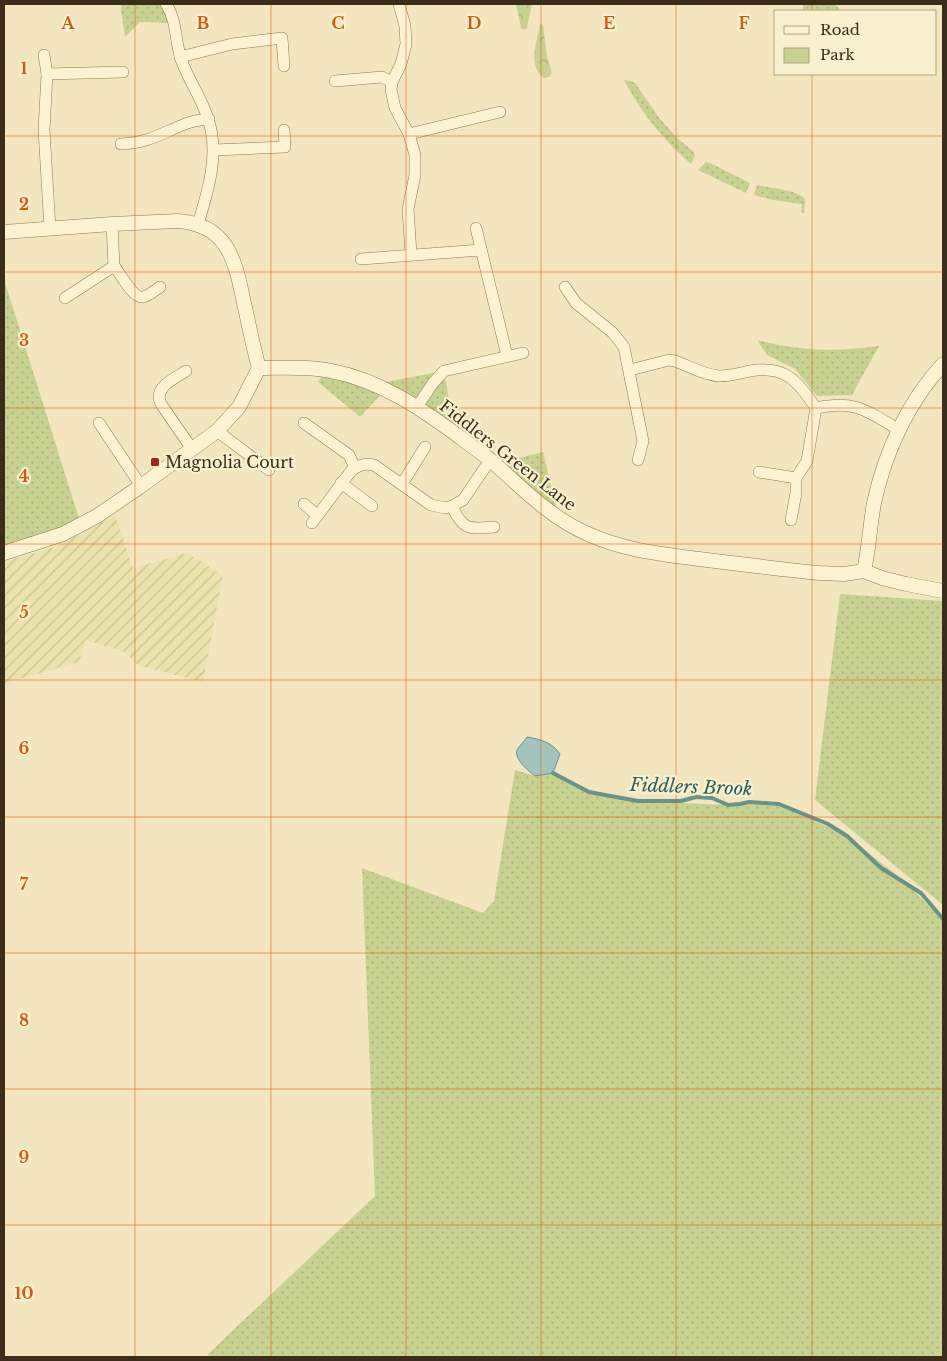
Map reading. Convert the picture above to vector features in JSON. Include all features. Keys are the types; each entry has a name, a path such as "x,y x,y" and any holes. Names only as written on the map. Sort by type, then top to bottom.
{"street":[{"path":"166,4 172,15 180,56 209,119 214,150 210,180 198,224"},
{"path":"399,4 405,26 406,44 402,64 392,82 391,90 395,108 409,134 415,155 414,184 408,209 411,254"},
{"path":"180,56 232,44 282,38 284,66"},
{"path":"44,55 47,74 44,130 50,229"},
{"path":"47,74 123,72"},
{"path":"335,81 382,77 392,82"},
{"path":"409,134 500,112"},
{"path":"120,144 150,140 187,123 209,119"},
{"path":"214,150 285,147 284,130"},
{"path":"4,232 178,221 198,224 220,238 231,253 239,279 259,368 239,407 217,430 192,449 97,516 63,534 4,553"},
{"path":"112,224 114,266 133,293 139,297 144,297 160,286"},
{"path":"476,228 507,356"},
{"path":"361,259 481,250"},
{"path":"65,298 114,266"},
{"path":"565,287 582,309 614,333 624,347 643,441 638,460"},
{"path":"417,407 433,383 444,371 523,353"},
{"path":"630,370 669,360 717,376 753,370 774,370 780,371 792,378 816,408 807,460 796,478 796,493 791,520"},
{"path":"864,571 874,503 886,463 899,430 918,396 943,364"},
{"name":"Fiddlers Green Lane","path":"259,368 302,368 332,371 375,384 417,407 490,460 532,498 559,518 587,534 622,546 653,552 819,574 844,574 864,571 906,584 943,590"},
{"path":"186,371 162,388 158,398 192,449"},
{"path":"816,408 831,405 849,405 872,413 899,430"},
{"path":"99,423 141,486"},
{"path":"304,423 349,455 354,468"},
{"path":"217,430 269,470"},
{"path":"402,484 425,447"},
{"path":"304,504 315,519 354,468 364,464 374,466 431,504 445,508 463,500 467,496 490,460"},
{"path":"759,472 796,478"},
{"path":"341,483 372,506"},
{"path":"452,506 458,521 467,527 494,527"}],"shaded area":[{"path":"115,515 133,568 187,553 223,575 203,682 138,665 125,652 86,640 79,662 4,683 4,562 59,546"}],"green space":[{"path":"121,4 166,4 174,23 140,22 125,37"},
{"path":"516,4 532,4 527,28 524,30 521,28"},
{"path":"803,4 835,4 840,10 803,10"},
{"path":"540,24 543,25 547,56 552,73 549,77 544,78 539,73 534,60"},
{"path":"624,80 635,83 660,119 678,139 693,151 695,155 691,164 653,125"},
{"path":"706,162 750,183 746,193 698,170"},
{"path":"757,185 796,193 805,199 804,213 801,212 802,204 754,195"},
{"path":"4,279 81,525 4,553"},
{"path":"757,340 802,348 832,350 879,346 852,395 817,396 795,369 767,355"},
{"path":"326,370 375,384 444,371 455,434 385,390 360,417 318,382"},
{"path":"543,452 559,518 495,464"},
{"path":"840,594 943,601 943,905 815,800"},
{"path":"515,770 535,776 553,773 599,795 638,801 728,805 779,804 847,836 907,883 943,921 943,1357 210,1357 208,1354 375,1196 362,868 483,913 494,901"}],"water":[{"path":"527,737 546,742 560,754 553,773 535,776 520,761 517,750"}],"waterway":[{"name":"Fiddlers Brook","path":"553,773 589,792 638,801 681,801 696,797 712,798 728,805 749,802 779,804 828,824 847,836 881,868 921,893 943,919"}],"place":[{"name":"Magnolia Court","path":"155,462"}]}
